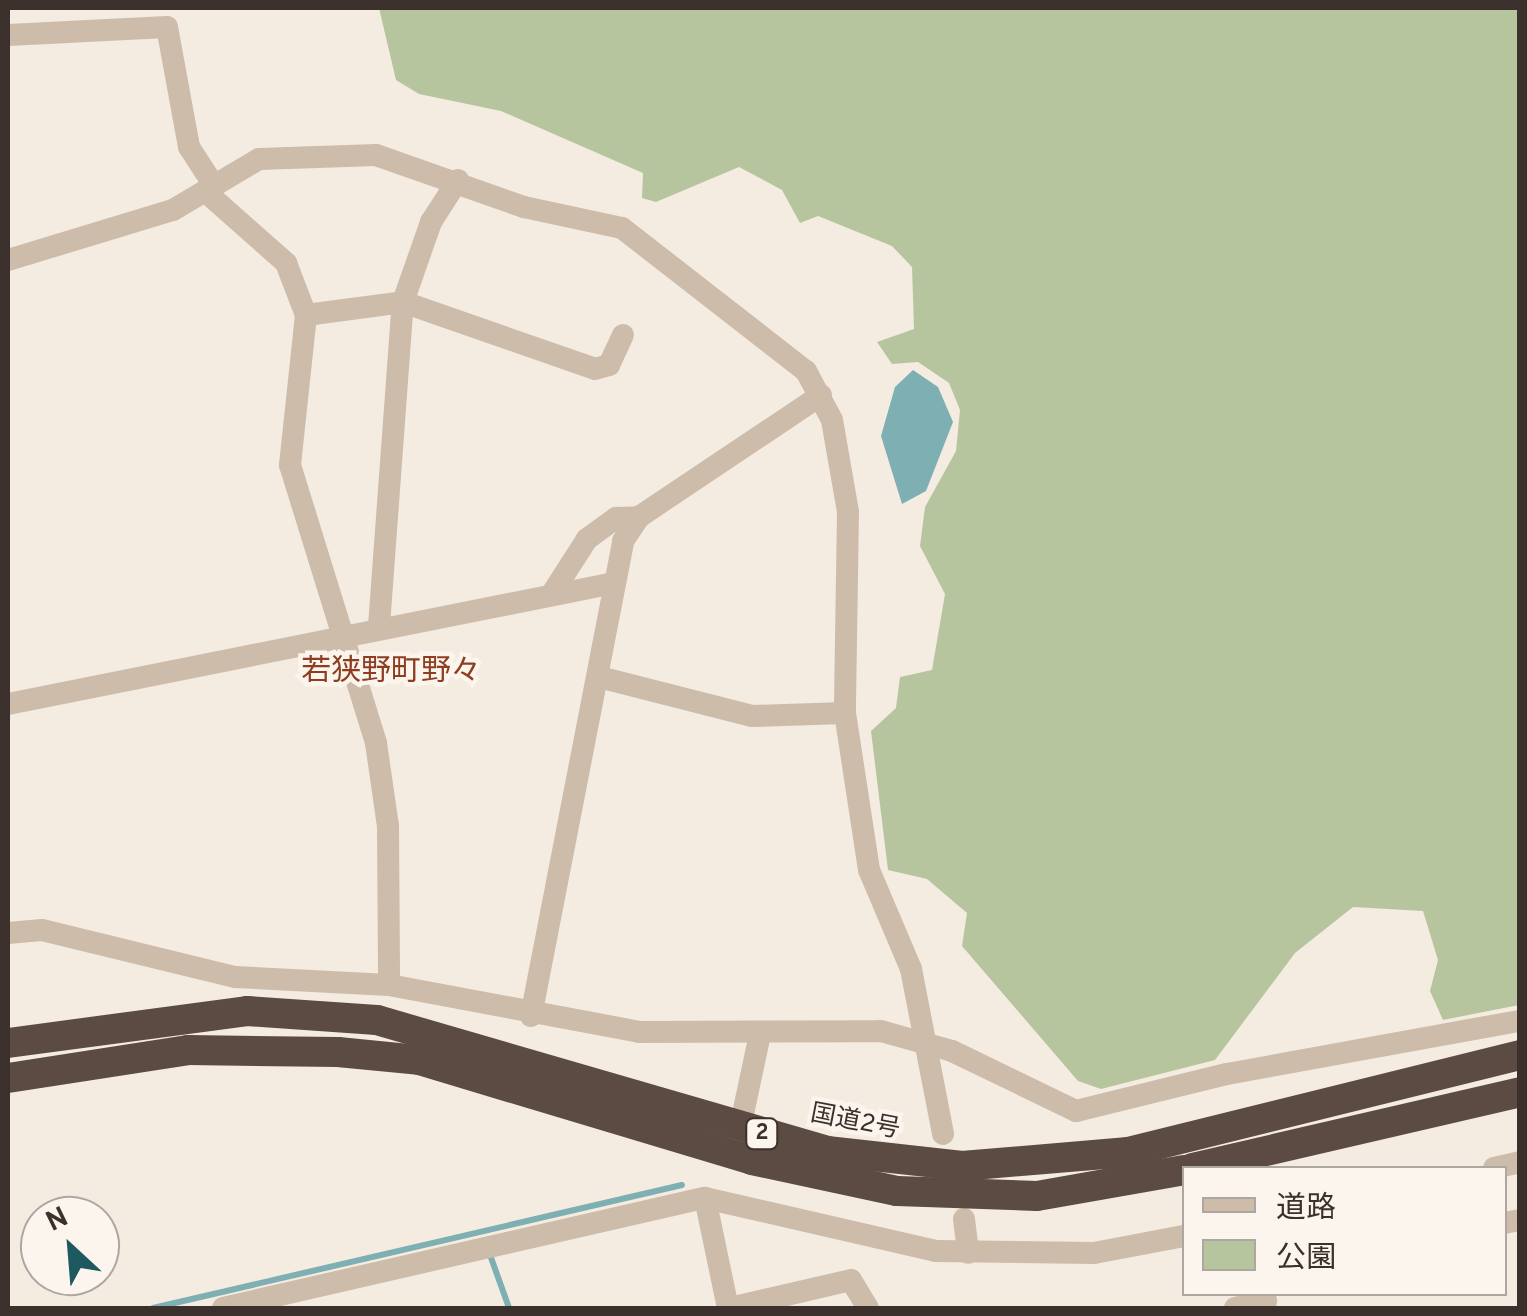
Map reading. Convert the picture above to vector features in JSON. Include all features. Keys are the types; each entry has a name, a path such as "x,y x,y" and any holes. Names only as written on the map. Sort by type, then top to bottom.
{"highway":[{"name":"国道2号","path":"8,1044 190,1015 377,1020 533,1059 740,1128 900,1164 1034,1164 1128,1152 1520,1054"},
{"name":"2","path":"8,1078 188,1050 338,1052 434,1064 752,1160 898,1192 1037,1196 1182,1170"},
{"path":"1201,1166 1520,1092"}],"street":[{"path":"8,36 165,17 188,147 210,188 286,263 306,315 290,465 348,632 388,826 389,985"},
{"path":"8,260 210,188 259,160 321,151 407,161 524,207 622,228 806,370 821,395 850,539 845,713 877,901 910,969 930,1044 944,1134"},
{"path":"378,626 403,302 431,222 458,180"},
{"path":"306,315 403,302 595,369 609,364 623,334"},
{"path":"553,592 587,539 616,518 639,517 821,395"},
{"path":"531,1016 614,583 639,517"},
{"path":"8,704 378,626 614,583"},
{"path":"599,677 752,716 845,713"},
{"path":"8,933 72,934 235,977 389,985 531,1016 638,1032 880,1031 930,1044 1076,1112 1520,1021"},
{"path":"740,1128 760,1034"},
{"path":"706,1198 729,1308 851,1280 868,1308"},
{"path":"224,1308 706,1198 865,1238 968,1252 1094,1253 1182,1236"},
{"path":"964,1219 968,1252"},
{"path":"1236,1308 1266,1301"}],"green space":[{"path":"379,8 1519,8 1519,1005 1443,1020 1430,991 1438,960 1423,911 1353,907 1295,953 1215,1060 1101,1089 1078,1081 962,946 967,913 927,879 888,870 871,731 896,708 900,677 932,670 945,594 920,546 925,507 956,451 960,410 949,383 918,362 892,364 877,342 914,329 912,267 892,246 818,216 800,223 782,190 739,167 656,202 642,198 643,173 501,111 419,94 396,80"}],"water":[{"path":"913,370 938,387 953,422 926,491 902,504 881,436 895,387"}],"waterway":[{"path":"153,1308 682,1185"},
{"path":"489,1252 509,1308"}],"district":[{"name":"若狭野町野々","path":"391,673"}]}
